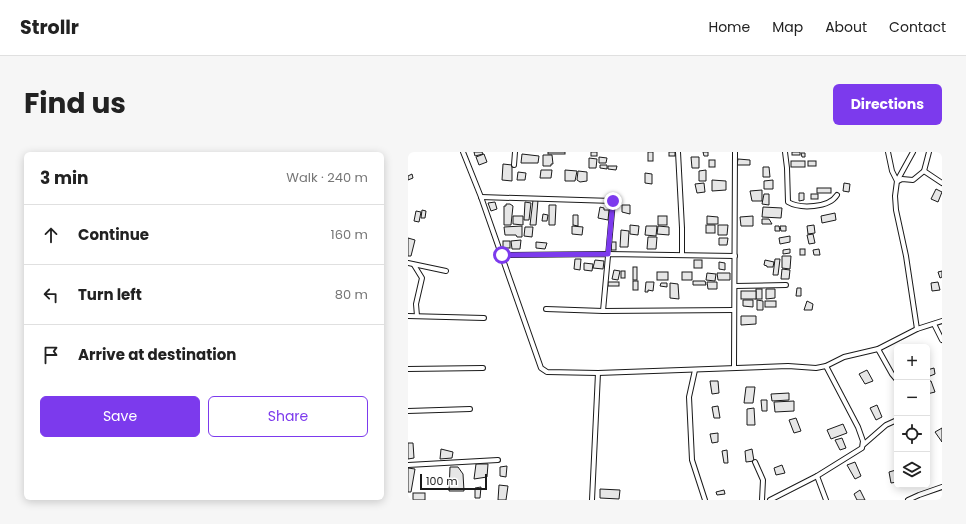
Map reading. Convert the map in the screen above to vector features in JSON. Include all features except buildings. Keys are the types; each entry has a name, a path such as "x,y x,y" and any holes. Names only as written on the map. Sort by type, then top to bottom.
{"street":[{"path":"463,152 502,255 541,368 547,372 598,373 788,366 816,368 826,366 844,357 878,349 917,330 942,321"},
{"path":"514,165 515,152"},
{"path":"678,152 682,254"},
{"path":"734,367 735,152"},
{"path":"785,152 788,202 803,206 819,205 833,200 837,195"},
{"path":"888,152 892,172 897,181"},
{"path":"913,152 897,181 895,196 896,210 906,256 917,330"},
{"path":"897,181 902,179 914,180 924,171 929,152"},
{"path":"924,171 942,183"},
{"path":"481,197 613,201 603,311"},
{"path":"502,255 682,254 735,256"},
{"path":"408,264 446,270"},
{"path":"414,265 422,278 416,304 417,316"},
{"path":"735,286 786,285"},
{"path":"546,309 603,311 734,310"},
{"path":"408,316 484,318"},
{"path":"934,324 942,340"},
{"path":"878,349 894,376"},
{"path":"826,366 858,427 863,445"},
{"path":"408,369 484,368"},
{"path":"695,370 689,397 692,460 705,500"},
{"path":"592,500 598,373"},
{"path":"408,411 470,409"},
{"path":"770,500 817,476 862,448 863,445 886,425 894,422"},
{"path":"408,465 498,460"},
{"path":"755,462 763,480 762,500"},
{"path":"817,476 826,500"},
{"path":"908,500 942,487"}],"route":[{"path":"502,255 608,254 613,201"}]}
